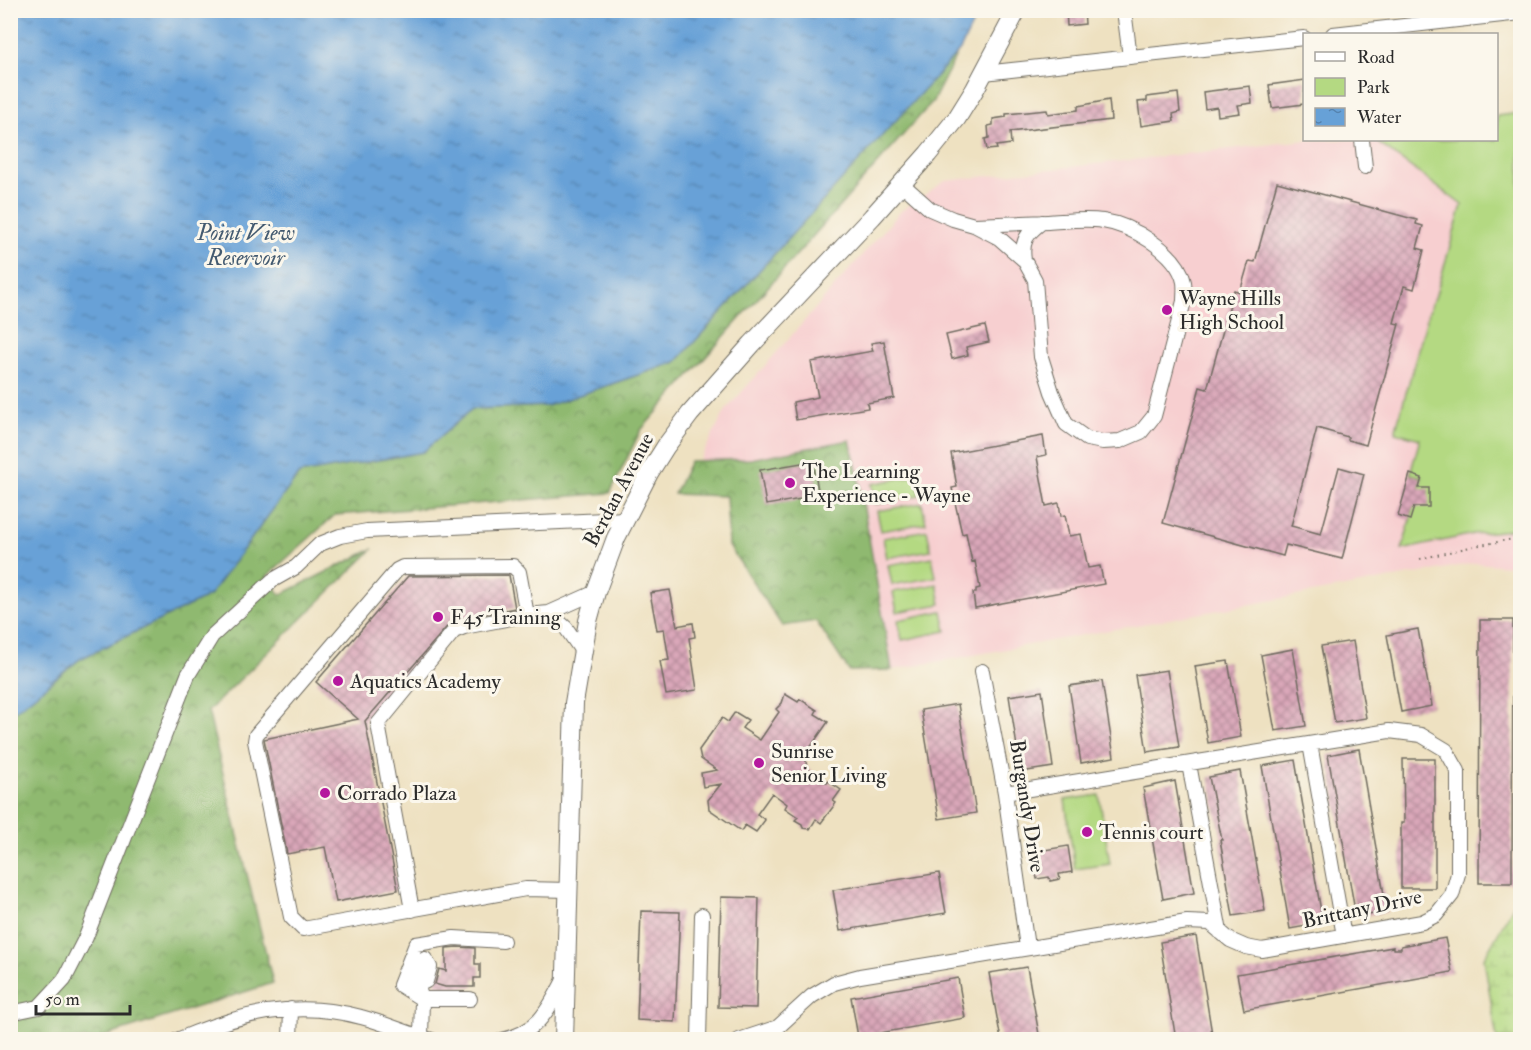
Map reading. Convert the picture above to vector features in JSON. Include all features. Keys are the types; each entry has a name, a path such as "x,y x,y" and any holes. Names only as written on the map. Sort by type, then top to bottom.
{"main road":[{"name":"Berdan Avenue","path":"564,1040 574,704 582,651 596,591 616,538 655,464 690,414 752,344 902,184 957,118 1017,10"}],"street":[{"path":"1124,10 1130,57"},
{"path":"1359,33 1521,13"},
{"path":"984,73 1303,38"},
{"path":"1362,141 1365,167"},
{"path":"902,184 930,209 974,225 999,238 1024,260 1035,280 1041,357 1052,393 1066,424 1087,439 1103,442 1120,441 1141,432 1154,416 1184,301 1184,283 1179,268 1167,254 1145,237 1104,221 974,225"},
{"path":"1024,260 1024,243 1029,231 1042,222"},
{"path":"10,1013 39,1006 64,980 86,936 188,675 212,636 273,580 296,567 320,544 340,536 367,531 626,519"},
{"path":"527,615 519,572 513,566 403,567 397,570 256,735 255,741 291,917 303,928 526,889 569,890"},
{"path":"412,910 378,724 454,631 527,615 549,613 596,591"},
{"path":"549,613 566,628 582,651"},
{"name":"Burgandy Drive","path":"982,671 1005,794 1027,947"},
{"name":"Brittany Drive","path":"739,1040 758,1037 778,1027 812,996 834,983 860,976 1027,947 1187,922 1210,923 1230,940 1246,947 1262,950 1422,922 1436,915 1452,895 1458,874 1458,771 1446,750 1421,735 1389,731 1005,794"},
{"path":"1310,744 1344,936"},
{"path":"1189,764 1220,932"},
{"path":"699,1040 702,915"},
{"path":"470,999 422,999 400,985 416,944 454,938 503,940"},
{"path":"177,1040 241,1016 291,1009 321,1010 361,1017 427,1038 422,999 414,977 418,963 425,959 432,941"},
{"path":"502,1040 526,1031 546,1015 566,975"},
{"path":"290,1040 291,1009"}],"path":[{"path":"1420,559 1521,538"}],"shaded area":[{"name":"Wayne Hills High School","path":"1520,113 1520,567 1475,563 892,670 890,649 751,459 699,461 726,410 901,211 945,181 1303,141 1498,141 1498,116"}],"green space":[{"path":"958,52 933,101 641,430 610,493 335,515 267,576 280,595 373,549 208,711 273,983 96,1039 11,1040 11,714 80,659 209,596 299,474 423,452 472,409 547,406 676,362"},
{"path":"1520,113 1520,529 1473,534 1402,550 1422,477 1410,474 1420,439 1395,432 1462,205 1377,141 1498,141 1498,116"},
{"path":"850,440 892,670 849,671 816,621 782,626 729,546 726,496 674,494 690,461 751,459"},
{"path":"916,475 920,495 876,504 872,484"},
{"path":"922,503 926,523 881,531 877,511"},
{"path":"927,530 931,550 887,558 883,538"},
{"path":"932,557 936,577 892,585 888,565"},
{"path":"937,584 941,604 897,612 893,592"},
{"path":"942,611 946,631 902,640 898,620"},
{"name":"Tennis court","path":"1099,795 1110,864 1075,869 1065,800"},
{"path":"1520,894 1520,1039 1497,1039 1484,958"}],"water":[{"name":"Point View Reservoir","path":"11,10 979,11 960,50 676,362 547,406 472,409 423,452 299,474 209,596 80,659 11,714"}],"building":[{"path":"1066,10 1084,10 1085,24 1067,26"},
{"path":"1303,80 1303,104 1272,108 1269,85"},
{"path":"1250,86 1252,103 1238,105 1240,113 1218,116 1217,107 1205,109 1203,92"},
{"path":"1178,93 1180,112 1173,114 1174,121 1141,126 1138,102 1147,101 1147,97"},
{"path":"1109,100 1111,120 1010,132 1011,144 987,150 985,139 989,138 988,126 993,125 993,119 1006,117 1006,114 1047,110 1048,114 1078,110 1078,106"},
{"name":"Wayne Hills High School","path":"1277,182 1417,220 1416,224 1423,226 1417,248 1424,250 1414,289 1404,286 1394,323 1399,324 1366,445 1317,428 1291,526 1321,534 1339,467 1364,474 1342,559 1286,545 1283,556 1163,523 1200,387 1207,389 1234,290 1240,292 1249,261 1255,262"},
{"path":"985,326 989,342 966,347 968,355 952,359 946,335"},
{"path":"884,341 894,398 867,403 868,408 796,420 793,402 818,397 811,362 873,351 871,343"},
{"path":"1043,436 1046,455 1037,457 1046,506 1059,503 1061,516 1065,515 1069,536 1081,534 1088,568 1100,566 1104,584 975,608 973,593 980,588 975,561 972,562 966,533 962,534 956,507 952,488 957,487 951,453"},
{"name":"The Learning Experience - Wayne","path":"813,461 819,496 766,505 760,470"},
{"path":"1410,474 1422,478 1419,488 1429,488 1429,507 1414,507 1410,520 1398,516"},
{"path":"509,575 515,608 452,621 365,721 398,890 336,902 325,847 287,854 264,739 358,719 316,682 408,576"},
{"path":"670,590 677,626 693,623 695,637 689,638 697,690 666,695 660,661 669,660 664,629 657,630 650,593"},
{"path":"1480,620 1513,620 1512,883 1479,883"},
{"path":"1418,629 1432,706 1401,712 1387,635"},
{"path":"1353,641 1366,718 1335,723 1321,646"},
{"path":"1293,649 1306,726 1275,731 1261,655"},
{"path":"1228,661 1241,737 1208,743 1195,666"},
{"path":"1167,670 1179,747 1147,752 1135,675"},
{"path":"1102,681 1114,757 1081,763 1069,686"},
{"path":"1042,691 1053,767 1021,772 1009,696"},
{"name":"Sunrise Senior Living","path":"785,694 798,702 800,699 817,710 815,714 828,722 805,755 807,768 841,790 833,801 836,803 821,823 816,819 810,829 803,828 802,824 795,820 798,817 785,808 787,804 772,793 757,814 765,820 756,832 745,825 741,831 709,809 708,800 721,784 703,787 701,773 717,770 701,759 699,750 722,718 728,722 735,712 748,720 742,728 760,740 779,712 776,709 782,703"},
{"path":"958,704 976,813 939,819 921,710"},
{"path":"1359,749 1387,912 1356,917 1328,755"},
{"path":"1403,759 1435,759 1435,888 1401,888 1401,823 1404,823"},
{"path":"1295,760 1323,923 1290,929 1262,766"},
{"path":"1240,771 1265,911 1233,916 1220,840 1222,840 1209,777"},
{"path":"1175,781 1194,893 1163,899 1143,788"},
{"path":"1068,846 1072,872 1059,874 1060,879 1050,881 1049,877 1037,879 1032,852"},
{"path":"939,873 946,913 840,931 833,890"},
{"path":"721,897 759,898 756,1008 718,1007"},
{"path":"641,911 680,912 675,1022 637,1020"},
{"path":"1196,936 1213,1040 1176,1040 1160,942"},
{"path":"1445,938 1452,972 1244,1010 1237,974 1393,947 1393,949 1401,949 1401,946"},
{"path":"446,948 475,948 475,964 480,964 480,978 474,978 474,987 445,987 435,984 439,969 446,971"},
{"path":"1027,967 1040,1040 1001,1040 989,973"},
{"path":"958,978 965,1018 858,1037 851,997"}],"place":[{"name":"Wayne Hills High School","path":"1167,310"},
{"name":"The Learning Experience - Wayne","path":"790,483"},
{"name":"F45 Training","path":"438,617"},
{"name":"Aquatics Academy","path":"338,681"},
{"name":"Sunrise Senior Living","path":"759,763"},
{"name":"Corrado Plaza","path":"325,793"},
{"name":"Tennis court","path":"1087,832"}]}
